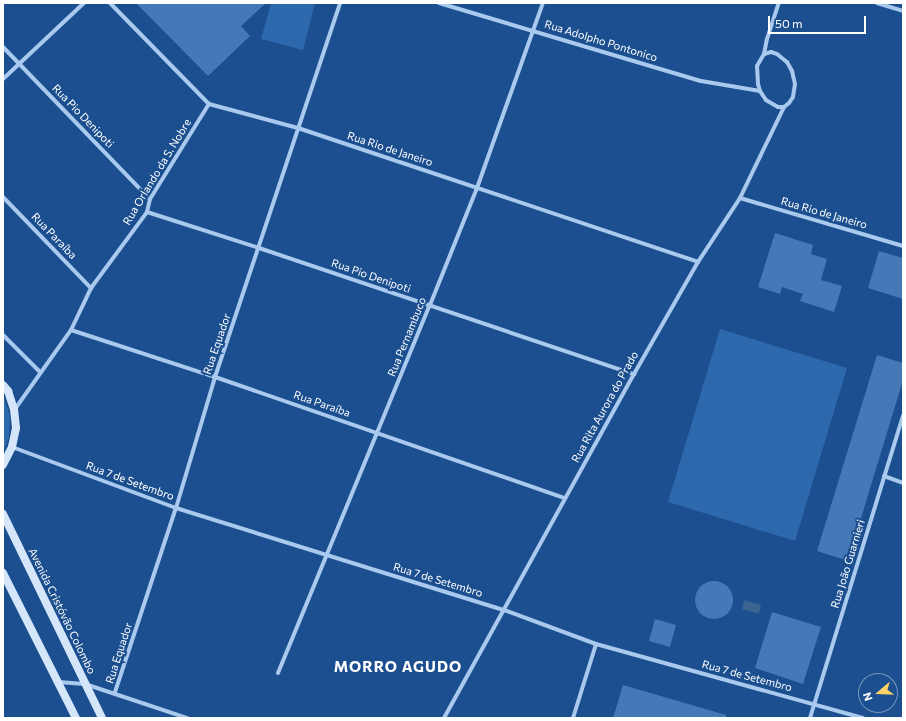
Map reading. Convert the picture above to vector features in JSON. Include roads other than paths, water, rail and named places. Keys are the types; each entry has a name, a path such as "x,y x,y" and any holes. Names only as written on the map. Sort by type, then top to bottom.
{"main road":[{"path":"3,385 8,391 14,409 16,428 12,447 3,465"},
{"name":"Avenida Cristóvão Colombo","path":"3,514 102,718"},
{"path":"3,573 76,718"}],"street":[{"path":"3,79 19,62 84,3"},
{"path":"110,3 209,104"},
{"name":"Rua Equador","path":"115,692 176,508 215,377 340,3"},
{"name":"Rua Adolpho Pontonico","path":"439,3 534,30 701,81 760,91"},
{"name":"Rua Pernambuco","path":"278,673 378,433 477,188 543,3"},
{"path":"764,54 771,52 777,54 787,62 792,71 795,84 793,97 790,103 784,107 772,104 760,91 756,77 757,66 764,54 779,3"},
{"path":"877,3 903,11"},
{"name":"Rua Pio Denipoti","path":"3,47 150,199"},
{"name":"Rua Rio de Janeiro","path":"209,104 298,128 698,262"},
{"name":"Rua Orlando da S. Nobre","path":"14,409 71,330 91,288 146,212 150,199 209,104"},
{"name":"Rua Rita Aurora do Prado","path":"444,718 634,374 698,262 740,198 784,107"},
{"name":"Rua Paraíba","path":"3,197 91,288"},
{"name":"Rua Rio de Janeiro","path":"740,198 903,246"},
{"name":"Rua Pio Denipoti","path":"146,212 259,248 634,374"},
{"name":"Rua Paraíba","path":"71,330 215,377 565,498"},
{"path":"3,335 40,372"},
{"name":"Rua João Guarnieri","path":"810,718 903,416"},
{"name":"Rua 7 de Setembro","path":"12,447 176,508 328,554 504,610 596,644 815,703 863,718"},
{"path":"884,476 903,482"},
{"path":"573,718 596,644"},
{"path":"57,682 85,684 115,692 187,718"}],"district":[{"name":"MORRO AGUDO","path":"398,667"}]}
